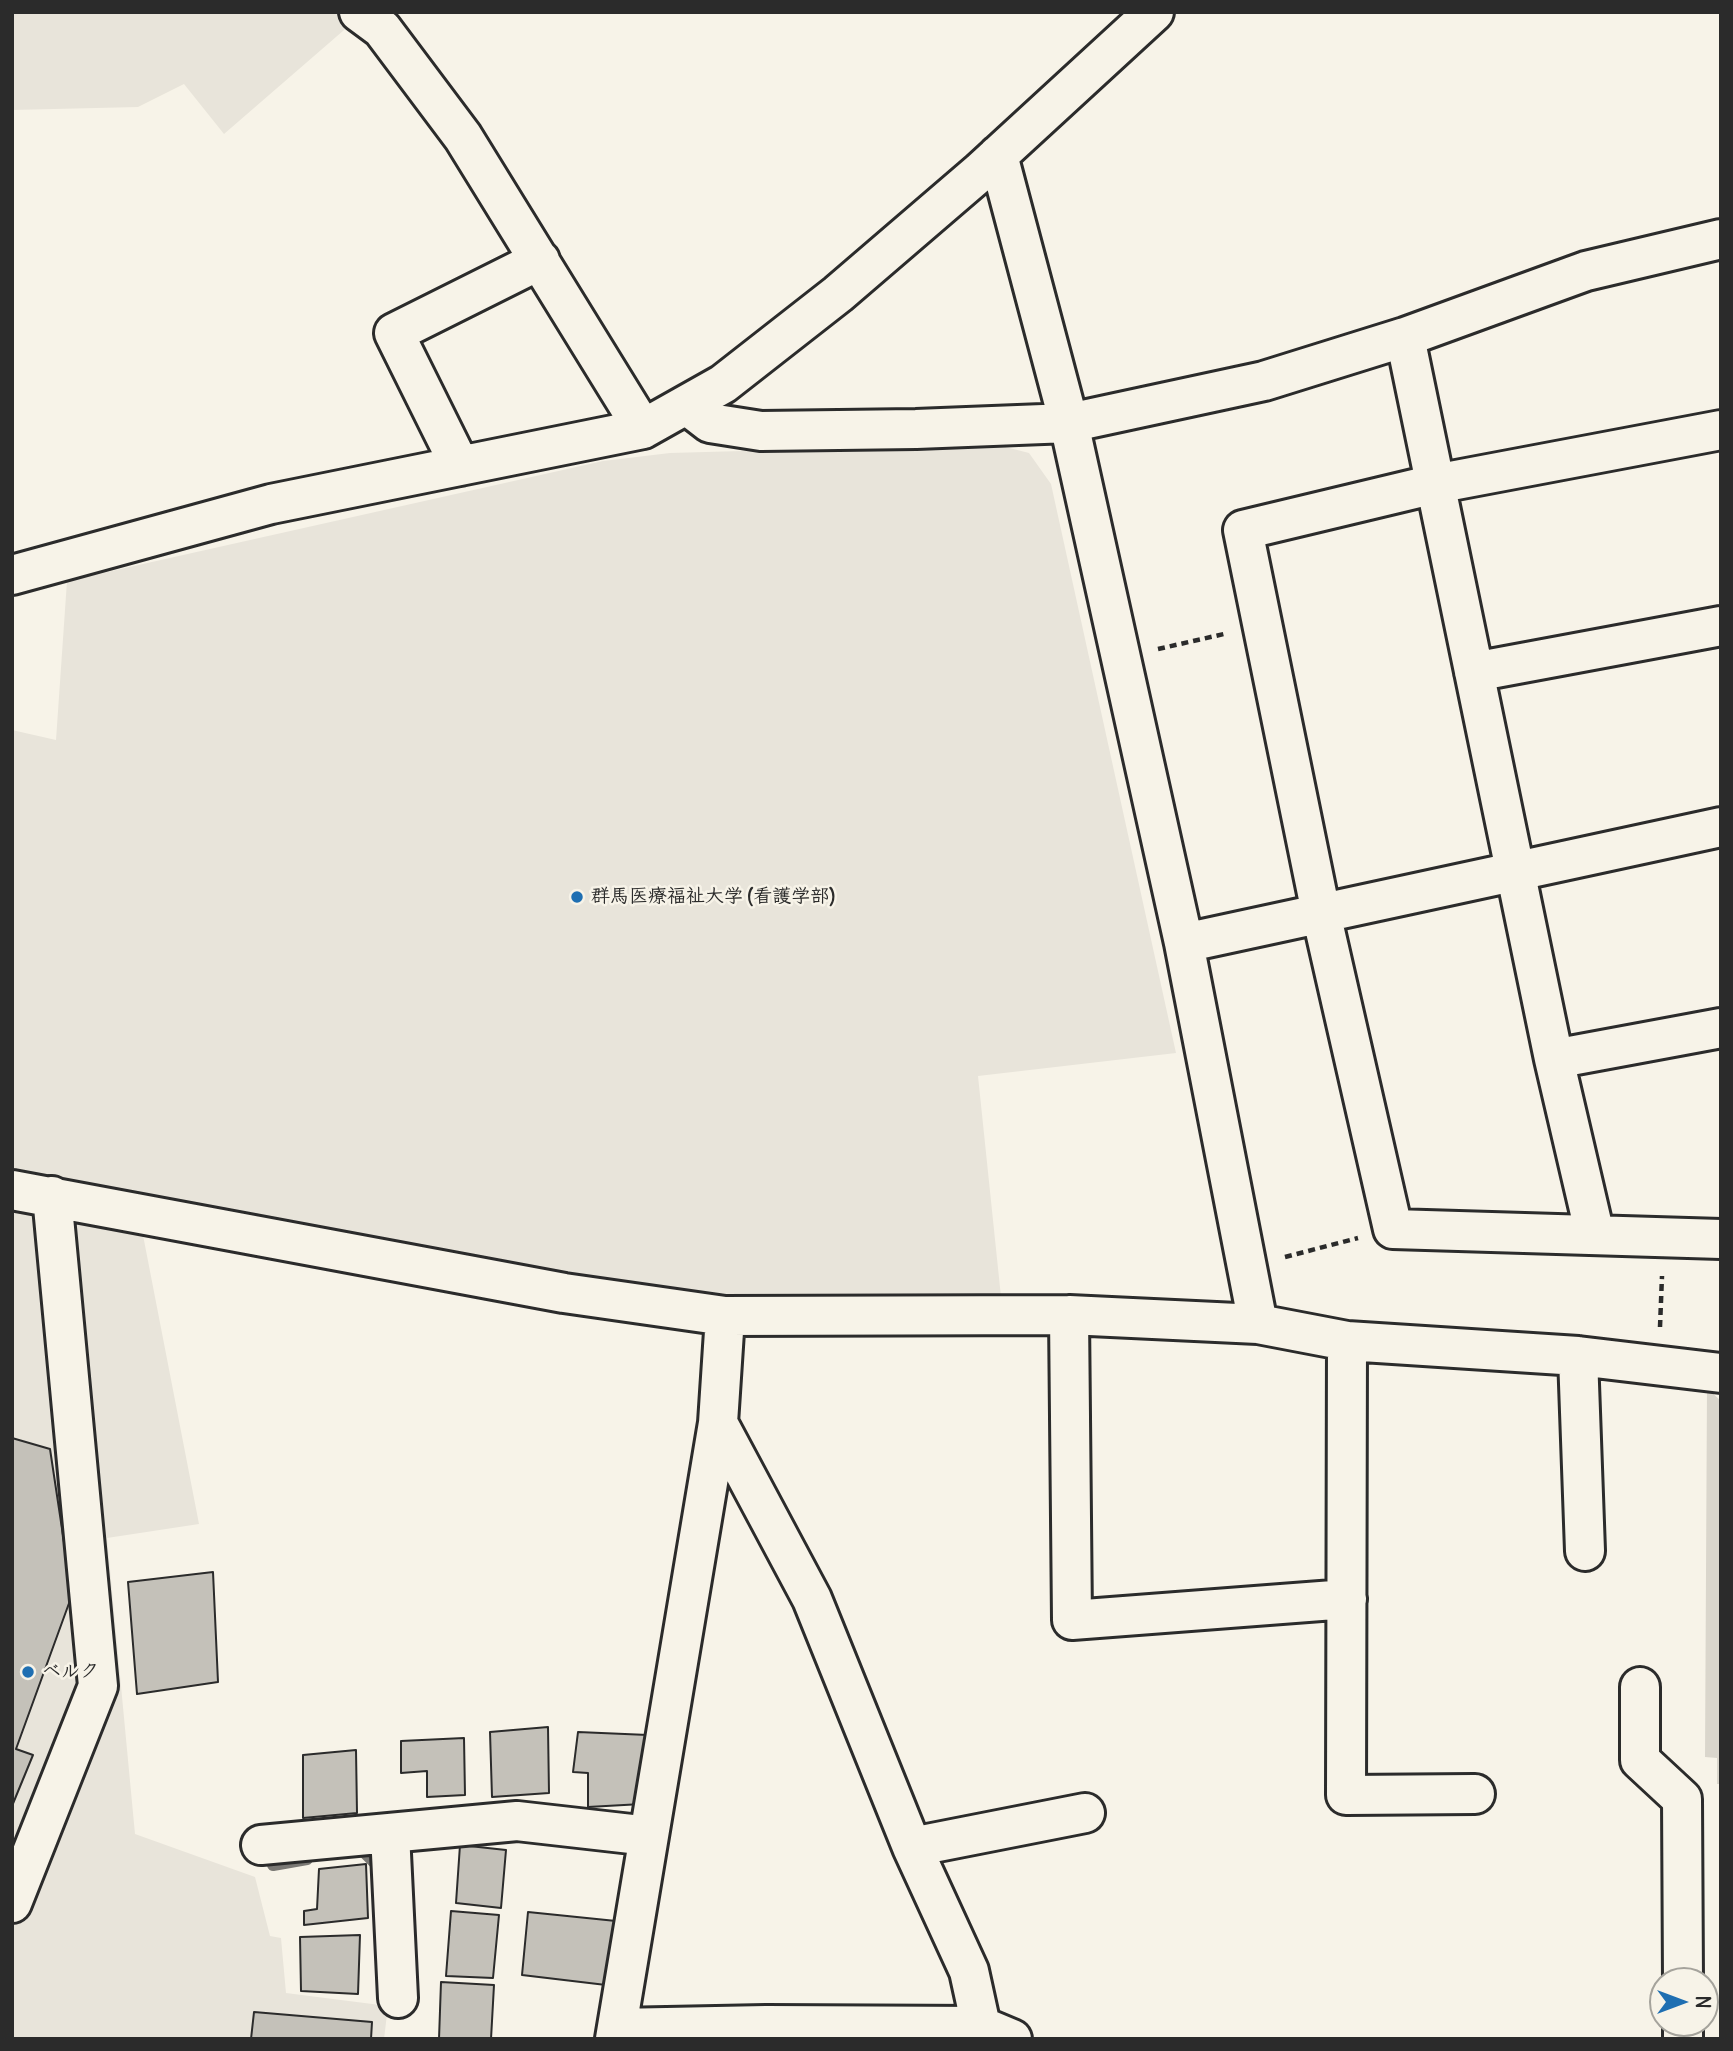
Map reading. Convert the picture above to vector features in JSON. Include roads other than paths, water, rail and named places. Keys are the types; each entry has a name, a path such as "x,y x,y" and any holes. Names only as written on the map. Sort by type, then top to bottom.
{"street":[{"path":"359,12 382,29 463,137 643,429"},
{"path":"12,575 271,504 643,429 723,384 838,294 998,155 1154,12"},
{"path":"998,155 1069,423 1184,943 1258,1324"},
{"path":"688,406 710,423 761,431 1069,423 1264,381 1405,337 1586,271 1721,239"},
{"path":"460,466 394,333 540,260"},
{"path":"1405,337 1554,1059 1595,1235"},
{"path":"1721,430 1435,484 1243,530 1321,913 1393,1229 1721,1239"},
{"path":"1474,672 1721,626"},
{"path":"1184,943 1721,827"},
{"path":"1554,1059 1721,1028"},
{"path":"12,1190 564,1293 725,1316 1069,1315 1258,1324 1347,1340 1578,1356 1718,1375"},
{"path":"12,1903 98,1686 52,1196"},
{"path":"1069,1315 1072,1620 1347,1599"},
{"path":"718,1423 812,1599 912,1847 969,1971 991,2035 766,2025 617,2033 718,1423 725,1316"},
{"path":"1347,1340 1346,1795 1475,1794"},
{"path":"1578,1356 1585,1551"},
{"path":"1640,1687 1640,1760 1682,1799 1683,1967"},
{"path":"912,1847 1085,1813"},
{"path":"261,1845 517,1821 649,1836"},
{"path":"390,1833 398,1998"}],"waterway":[{"path":"352,1850 361,1849 378,1866 378,1874"},
{"path":"273,1865 307,1859"}],"place":[{"name":"群馬医療福祉大学 (看護学部)","path":"577,897"},
{"name":"ベルク","path":"28,1672"}]}
